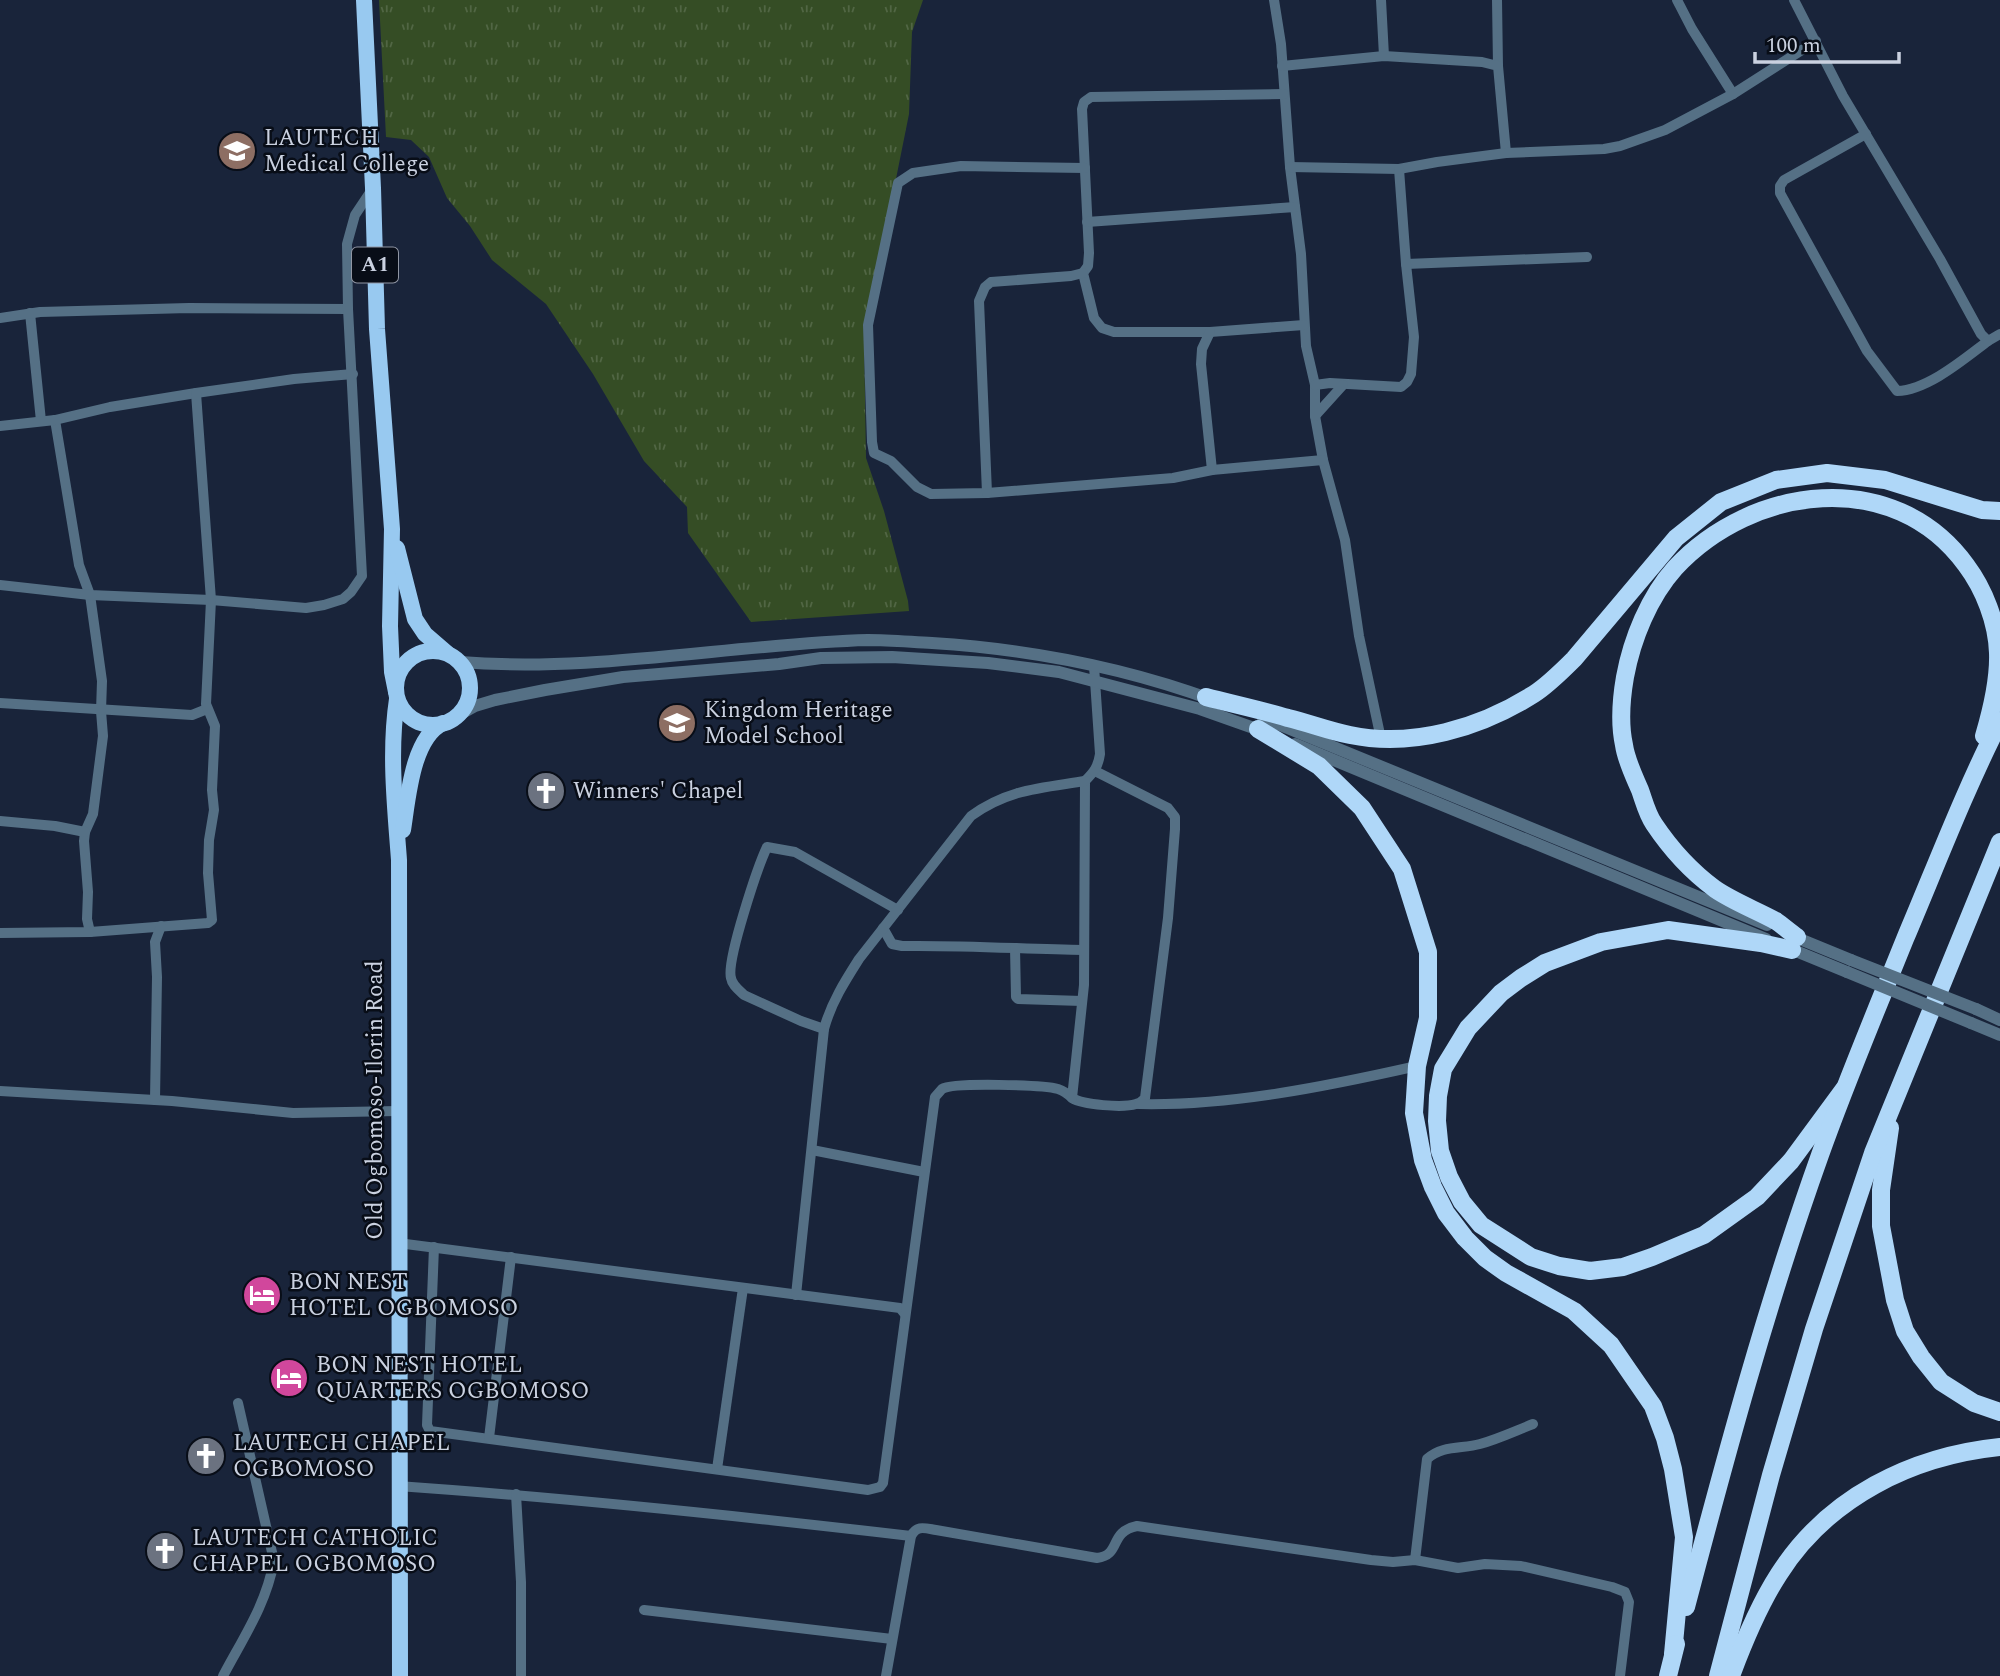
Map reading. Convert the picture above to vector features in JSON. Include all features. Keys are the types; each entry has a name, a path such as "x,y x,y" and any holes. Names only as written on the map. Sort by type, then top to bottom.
{"highway":[{"name":"A1","path":"364,0 377,329 392,529 390,626 396,695 393,765 399,860"},
{"path":"1206,697 1351,735 1410,739 1453,730 1492,717 1535,694 1574,659 1676,538 1721,502 1776,480 1827,473 1885,480 1982,510 2000,511"},
{"path":"1795,944 1778,922 1716,889 1670,846 1651,821 1624,747 1622,697 1634,640 1654,598 1684,559 1704,541 1744,516 1791,501 1830,497 1869,500 1910,514 1952,546 1977,580 1993,619 1998,652 1996,688 1973,774"},
{"name":"A1","path":"392,529 415,619 425,634 454,658"},
{"path":"437,651 454,658 467,672 470,684 464,708 451,719 437,724 427,724 408,716 396,695 397,678 402,667 411,657 423,652 437,651"},
{"name":"A1","path":"399,860 411,780 418,758 432,731 451,719"},
{"path":"1668,1676 1769,1307 1819,1158 1844,1089 1973,774 2000,721"},
{"path":"1258,729 1319,766 1362,808 1402,869 1428,952 1428,1018 1417,1066 1414,1113 1423,1160 1446,1213 1485,1258 1506,1273 1574,1311 1602,1336 1653,1406 1673,1469 1684,1537 1673,1654"},
{"path":"1718,1676 1771,1475 1814,1329 1873,1153 2000,842"},
{"name":"Old Ogbomoso-Ilorin Road","path":"399,860 400,1676"},
{"path":"1795,944 1762,943 1668,930 1601,942 1545,963 1521,978 1501,993 1468,1028 1443,1069 1437,1121 1440,1151 1448,1177 1461,1202 1481,1224 1531,1257 1559,1266 1590,1271 1623,1267 1704,1235 1757,1197 1791,1161 1844,1089"},
{"path":"1893,1101 1881,1190 1881,1226 1887,1267 1905,1331 1941,1382 1974,1403 2000,1412"},
{"path":"1731,1676 1745,1639 1779,1574 1804,1542 1832,1515 1893,1475 1928,1461 1973,1450 2000,1447"}],"street":[{"path":"1274,0 1281,44 1283,94 1301,254 1306,346 1315,385 1315,416 1323,460 1345,540 1359,636 1381,738"},
{"path":"1381,0 1384,56"},
{"path":"1497,0 1498,66 1506,153"},
{"path":"1677,0 1733,94"},
{"path":"1794,0 1843,96 1987,341"},
{"path":"1290,167 1399,169 1506,153 1620,146 1665,130 1733,94 1816,41"},
{"path":"1282,66 1384,56 1482,62 1498,66"},
{"path":"987,493 979,301 985,288 992,282 1071,276 1083,273 1088,266 1082,109 1084,102 1091,97 1283,94"},
{"path":"1866,134 1784,180 1780,193 1867,351 1896,391 1906,391 1953,368 2000,334"},
{"path":"1085,168 961,166 913,173 898,184 868,325 874,453 891,461 917,487 931,494 987,493 1173,478 1212,470 1323,460"},
{"path":"1315,385 1330,383 1401,387 1411,374 1414,337 1399,169"},
{"path":"0,585 90,595 211,600 283,607 315,606 343,599 351,592 362,576 347,244 355,215 373,188"},
{"path":"1087,222 1295,207"},
{"path":"1406,264 1587,257"},
{"path":"1083,273 1094,318 1102,328 1114,332 1210,332 1304,325"},
{"path":"0,318 30,313 189,308 348,309"},
{"path":"30,313 41,421"},
{"path":"1210,332 1202,349 1201,364 1212,470"},
{"path":"0,426 55,420 110,407 196,393 294,379 353,374"},
{"path":"1315,416 1343,385"},
{"path":"0,933 90,932 208,923 212,920 208,873 209,840 214,810 212,790 215,726 206,704 211,600 196,393"},
{"path":"55,420 79,565 90,595 102,681 103,736 93,814 84,841 87,919 90,932"},
{"path":"454,658 494,665 548,665 779,646 892,640 975,645 1062,659 1136,676 1263,718 1795,944"},
{"path":"892,640 892,657"},
{"path":"779,646 779,663"},
{"path":"451,719 485,703 623,677 821,658 892,657 988,663 1059,672 1200,709 1258,729 1849,966 2000,1035"},
{"path":"796,1295 824,1028 828,1013 859,959 971,816 987,804 1011,794 1085,781 1095,771 1100,754 1094,666"},
{"path":"0,704 192,715 207,709"},
{"path":"1095,771 1168,808 1175,817 1168,918 1145,1098 1139,1104"},
{"path":"1072,1098 1082,1001 1085,781"},
{"path":"0,821 55,826 85,832"},
{"path":"824,1028 801,1021 744,995 730,978 734,946 767,847 794,852 898,910"},
{"path":"155,1100 155,942 161,926"},
{"path":"883,928 892,944 1084,950"},
{"path":"1015,948 1018,999 1082,1001"},
{"path":"1849,966 2000,1020"},
{"path":"434,1247 427,1425 430,1431 868,1490 880,1487 883,1483 935,1097 942,1089 980,1085 1050,1087 1062,1090 1083,1103 1178,1105 1231,1100 1417,1066"},
{"path":"0,1091 155,1100 293,1113 398,1111"},
{"path":"812,1150 924,1172"},
{"path":"398,1242 900,1308 905,1314"},
{"path":"489,1438 511,1257"},
{"path":"717,1469 743,1288"},
{"path":"223,1676 270,1586 274,1561 238,1403"},
{"path":"1415,1560 1427,1459 1434,1453 1478,1444 1532,1424"},
{"path":"398,1486 710,1512 911,1536"},
{"path":"516,1494 521,1582 521,1676"},
{"path":"886,1676 911,1536 920,1527 1097,1558 1105,1557 1112,1551 1126,1528 1137,1526 1361,1559 1393,1562 1415,1560 1458,1568 1485,1564 1521,1566 1585,1579 1625,1592 1629,1602 1620,1676"},
{"path":"644,1610 892,1639"}],"green space":[{"path":"379,0 923,0 912,32 909,114 864,338 866,458 884,511 909,611 751,622 688,533 687,507 644,461 593,374 546,304 492,260 470,226 447,198 429,157 411,140 386,137"}],"place":[{"name":"LAUTECH Medical College","path":"237,151"},
{"name":"Kingdom Heritage Model School","path":"677,723"},
{"name":"Winners' Chapel","path":"546,791"},
{"name":"BON NEST HOTEL OGBOMOSO","path":"262,1295"},
{"name":"BON NEST HOTEL QUARTERS OGBOMOSO","path":"289,1378"},
{"name":"LAUTECH CHAPEL OGBOMOSO","path":"206,1456"},
{"name":"LAUTECH CATHOLIC CHAPEL OGBOMOSO","path":"165,1551"}]}
